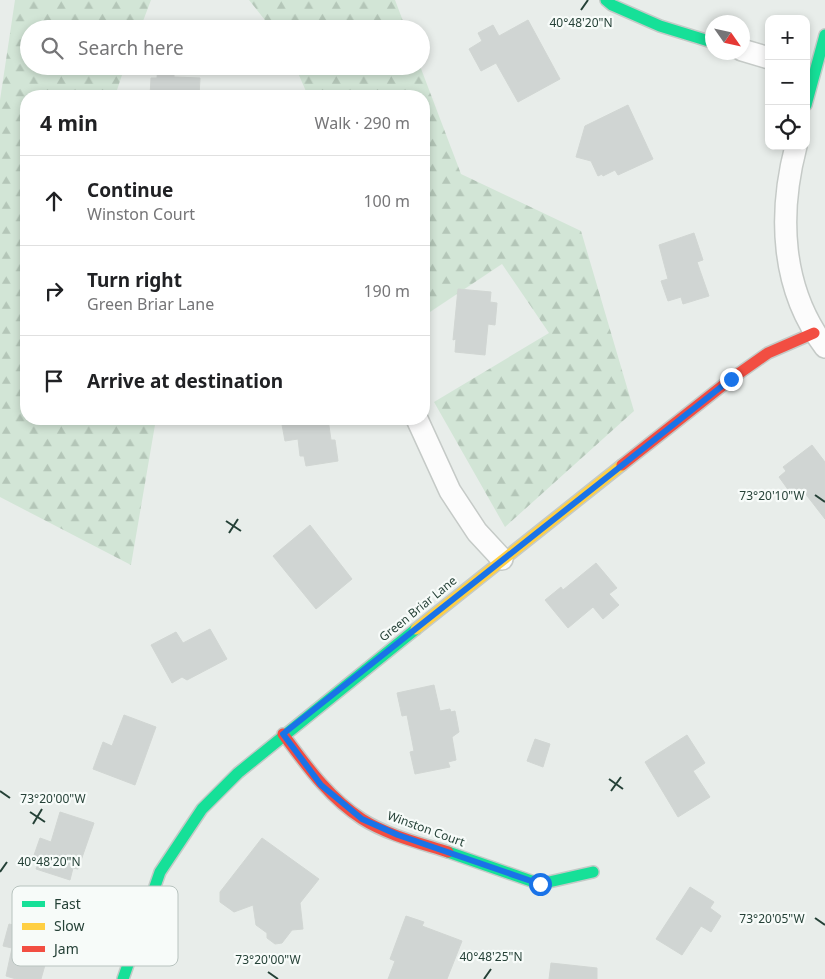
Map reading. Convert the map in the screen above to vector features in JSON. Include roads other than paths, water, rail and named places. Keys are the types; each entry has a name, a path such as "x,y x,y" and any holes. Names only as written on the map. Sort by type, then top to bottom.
{"street":[{"path":"606,0 612,5 660,26 705,40"},
{"path":"811,69 825,35"},
{"path":"750,52 765,57"},
{"path":"795,150 790,169 785,217 788,257 796,297 820,340"},
{"name":"Green Briar Lane","path":"155,886 160,872 202,809 238,773 283,734 731,379 768,353 820,340"},
{"path":"420,425 450,491 477,532 502,559"},
{"name":"Winston Court","path":"283,734 321,785 362,819 398,835 540,884 593,872"},
{"name":"Green Briar Lane","path":"123,979 127,966"}]}
